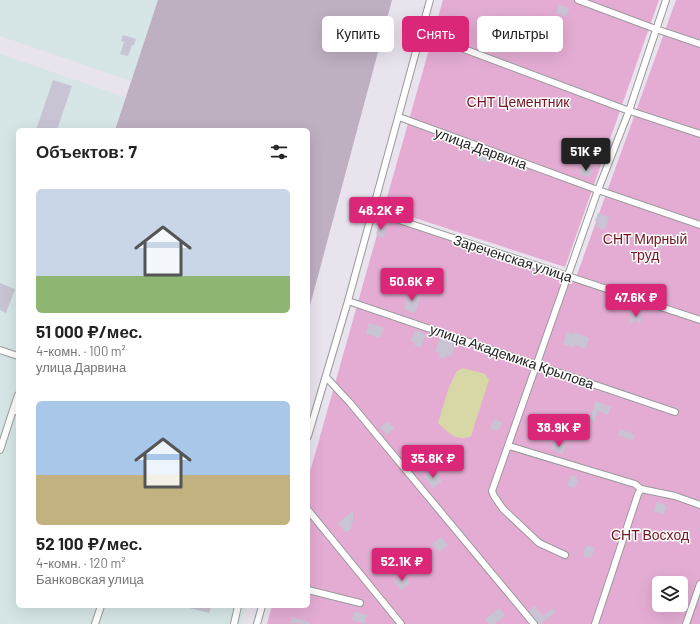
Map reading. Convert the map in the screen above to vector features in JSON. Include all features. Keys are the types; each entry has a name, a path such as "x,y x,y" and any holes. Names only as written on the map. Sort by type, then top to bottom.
{"street":[{"path":"426,16 430,0"},
{"path":"578,0 656,30 700,44"},
{"path":"565,554 538,543 510,516 494,496 492,491 598,190 629,111 666,0"},
{"path":"469,51 629,111 700,134"},
{"path":"310,429 348,301 416,52"},
{"name":"улица Дарвина","path":"399,117 598,190 700,225"},
{"name":"Зареченская улица","path":"372,212 700,320"},
{"name":"улица Академика Крылова","path":"348,301 675,412"},
{"path":"0,350 16,355"},
{"path":"326,377 351,404 534,624"},
{"path":"0,450 16,411"},
{"path":"509,446 635,484 641,489 675,496 700,505"},
{"path":"595,624 638,494 641,489"},
{"path":"310,512 401,624"},
{"path":"686,624 700,584"},
{"path":"310,590 360,603"},
{"path":"96,624 100,608"},
{"path":"234,624 238,608"},
{"path":"257,624 261,608"}],"shaded area":[{"path":"0,0 158,0 131,81 0,36"},
{"path":"158,0 392,0 388,16 322,16 322,52 378,52 310,306 310,128 116,128"},
{"path":"0,54 125,97 115,128 16,128 16,608 245,608 241,624 0,624"},
{"path":"463,368 485,374 489,380 471,436 466,438 453,436 438,423 449,387 457,371"}],"green space":[{"name":"СНТ Цементник","path":"443,0 659,0 565,267 384,208 428,52 469,52 469,16 438,16"},
{"path":"676,0 700,0 700,624 267,624 271,608 310,608 310,472 382,217 574,283"}],"building":[{"path":"559,5 569,8 566,17 556,13"},
{"path":"123,35 136,39 128,56 120,54 124,42 121,41"},
{"path":"53,80 72,86 58,128 37,128"},
{"path":"478,151 490,155 487,163 476,159"},
{"path":"582,166 592,169 590,177 579,174"},
{"path":"598,213 609,217 605,230 596,227 597,222 595,221"},
{"path":"379,224 386,226 384,238 377,236 378,235 376,234"},
{"path":"656,234 665,237 661,249 652,245"},
{"path":"0,283 15,289 6,313 0,310"},
{"path":"409,292 421,296 415,313 404,309"},
{"path":"633,311 641,313 640,316 642,317 640,323 634,321 628,325"},
{"path":"369,323 384,328 380,338 366,334"},
{"path":"415,330 426,334 421,348 414,345 415,343 411,341"},
{"path":"567,332 573,334 574,332 589,338 586,349 575,345 574,348 563,344"},
{"path":"440,338 456,343 451,356 446,355 445,359 439,357 440,353 435,351"},
{"path":"596,401 611,407 608,415 598,411 594,422 589,420"},
{"path":"494,419 502,422 498,431 490,428"},
{"path":"388,421 394,428 387,435 380,427"},
{"path":"620,429 635,435 633,441 618,435"},
{"path":"559,442 566,446 562,454 551,449 554,443 558,445"},
{"path":"409,454 417,462 411,468 403,459"},
{"path":"433,470 442,481 433,488 424,477"},
{"path":"571,475 578,478 575,488 567,486"},
{"path":"657,502 667,506 664,515 654,511"},
{"path":"353,511 353,521 351,524 352,528 346,533 338,523"},
{"path":"441,537 448,545 439,552 432,544"},
{"path":"587,545 595,548 591,558 584,556 584,550"},
{"path":"403,575 410,583 401,590 394,582"},
{"path":"535,606 543,616 552,608 556,612 541,624 538,624 529,611"},
{"path":"189,608 210,608 209,613"},
{"path":"499,608 505,615 495,624 489,624 485,619"},
{"path":"354,612 367,615 365,624 352,620"},
{"path":"292,617 310,622 310,624 290,623"}],"park label":[{"name":"СНТ Мирный труд","path":"645,246"},
{"name":"СНТ Восход","path":"650,534"}]}
